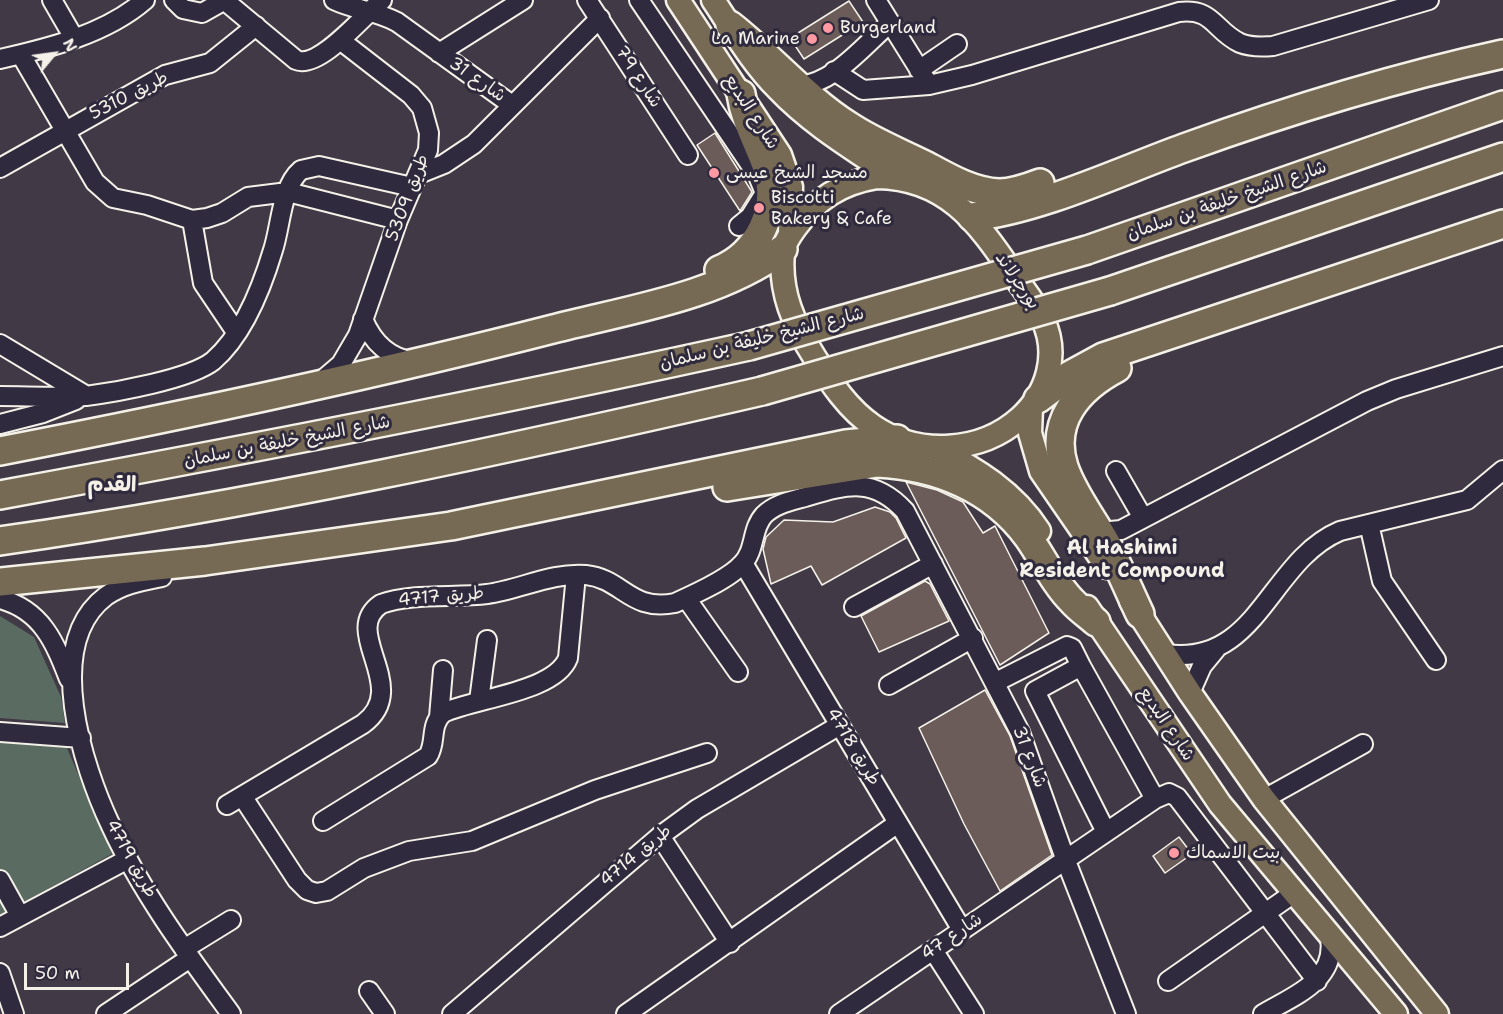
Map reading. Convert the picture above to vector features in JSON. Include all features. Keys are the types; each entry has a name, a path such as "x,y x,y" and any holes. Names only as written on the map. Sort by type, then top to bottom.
{"highway":[{"path":"730,25 759,48 798,86 850,127 957,182 999,193 1016,191 1091,167 1117,164 1131,167"},
{"path":"972,217 1033,203 1348,92 1418,72 1503,54"},
{"path":"637,307 670,289 740,259 754,244 764,227 770,208 771,188 767,169 744,115 741,94"},
{"name":"شارع الشيخ خليفة بن سلمان","path":"0,495 260,448 530,394 749,346 1088,250 1503,105"},
{"path":"0,541 156,518 401,471 762,391 1110,291 1503,157"},
{"path":"1034,404 1070,375 1103,357 1503,224"},
{"path":"0,451 177,417 422,363 637,307 728,281 762,264 787,242"},
{"path":"1140,614 1109,536 1064,467 1062,432 1073,400 1099,377 1200,332 1214,320"},
{"path":"0,582 205,561 450,526 846,444 897,439"},
{"path":"607,495 626,498 656,498 853,465 899,464 930,470 960,482 996,504 1028,537 1072,602 1096,622"}],"main road":[{"name":"شارع البديع","path":"678,0 780,155 790,178 787,242"},
{"name":"شارع البديع","path":"712,0 753,60 778,89 824,128 894,177"},
{"name":"بورجرلاند","path":"905,178 934,190 957,204 972,217 1042,318 1049,334 1051,353 1049,368 1034,404 1008,429 982,442 952,447 931,446 897,439 874,426 834,388 792,318 785,294 787,242 813,206 842,186 859,180 905,178"},
{"name":"شارع البديع","path":"1034,404 1030,433 1041,471 1264,799 1437,1014"},
{"name":"شارع البديع","path":"931,446 973,467 1016,502 1036,527 1096,622 1220,804 1396,1014"}],"street":[{"path":"52,0 74,38"},
{"path":"0,59 21,55 74,38 117,19 145,0"},
{"path":"174,0 183,9 202,13 225,0 300,62 311,61 340,40 382,0"},
{"name":"شارع 31","path":"334,0 386,16 397,22 512,105 600,18"},
{"path":"439,53 523,0"},
{"name":"شارع 79","path":"587,0 688,155"},
{"path":"639,0 758,176 765,193 750,217 739,226"},
{"path":"876,0 924,78"},
{"path":"831,74 863,90 924,78 972,75 1179,12 1208,7 1240,43 1256,47 1273,46 1429,0"},
{"path":"798,86 813,83 831,74 890,23"},
{"name":"طريق 5310","path":"0,168 64,129 165,75 210,63 256,26"},
{"name":"طريق 5309","path":"315,386 329,376 351,350 398,220 428,150 429,133 422,108 411,95 340,40"},
{"path":"924,78 957,44"},
{"path":"21,55 103,191 113,198 147,205 192,220 207,219 222,213 248,197 288,192 398,220"},
{"path":"828,111 825,94 831,74"},
{"path":"0,424 43,413 86,396 195,372 212,362 236,332 263,279 288,192 297,174 312,166 416,180 460,155 512,105"},
{"path":"192,220 203,282 236,332"},
{"path":"363,319 372,336 386,351 410,361 422,363"},
{"path":"0,344 86,396"},
{"path":"1109,536 1367,400 1503,356"},
{"path":"0,396 86,396"},
{"path":"1190,693 1202,666 1218,648 1248,626 1301,556 1313,546 1340,531 1467,500 1503,470"},
{"path":"1116,471 1143,518"},
{"name":"شارع 31","path":"743,563 752,550 758,524 763,516 780,504 852,485 864,486 887,495 905,511 996,682 1033,764 1066,861 1126,1014"},
{"path":"1369,524 1382,581 1436,660"},
{"name":"طريق 4719","path":"72,687 77,638 93,608 121,588 183,570 205,561"},
{"name":"طريق 4717","path":"707,753 595,790 471,841 409,851 364,868 327,891 316,893 307,890 297,880 235,800 363,724 376,712 381,703 382,685 367,630 369,617 377,607 392,601 488,594 576,575 604,580 638,602 663,606 686,598 743,563"},
{"name":"طريق 4718","path":"743,563 962,930"},
{"path":"854,607 933,564"},
{"path":"439,717 449,710 546,681 562,670 568,658 576,575"},
{"path":"686,598 738,672"},
{"name":"طريق 4719","path":"0,599 16,604 40,621 56,645 72,687 81,738 96,791 128,859 187,953 231,1014"},
{"path":"889,685 973,638"},
{"path":"479,701 487,640"},
{"path":"996,682 1067,646 1072,648 1155,799 1169,793 1177,796 1317,981"},
{"path":"1166,654 1193,656 1218,648"},
{"path":"1035,691 1081,666"},
{"path":"1023,668 1106,832"},
{"path":"323,821 424,759 432,747 433,728 439,717 443,670"},
{"name":"طريق 4714","path":"452,1014 660,836 732,787 840,725"},
{"path":"0,732 81,738"},
{"path":"1264,799 1363,744"},
{"name":"شارع 47","path":"839,1014 1155,799"},
{"path":"1197,822 1220,804"},
{"path":"626,1014 730,943 898,822"},
{"path":"660,836 730,943"},
{"path":"0,927 128,859"},
{"path":"0,880 20,916"},
{"path":"1168,981 1294,893"},
{"path":"106,1014 231,920"},
{"path":"1263,1014 1317,981 1329,961 1330,938"},
{"path":"933,950 974,1014"},
{"path":"0,973 14,1014"},
{"path":"369,991 385,1014"}],"green space":[{"path":"0,616 34,637 61,697 65,723 0,718"},
{"path":"0,741 67,748 112,854 0,915"}],"building":[{"path":"849,1 863,22 804,59 790,38"},
{"path":"715,133 752,192 740,211 697,145"},
{"path":"906,482 937,490 963,502 983,533 995,526 1049,633 1000,665"},
{"path":"875,507 890,512 896,518 906,538 822,585 811,566 771,584 763,549 766,537 784,520 833,522"},
{"path":"925,581 930,584 949,621 879,652 861,616"},
{"path":"985,690 1010,736 1052,855 1000,891 964,824 919,728"},
{"path":"1179,837 1192,854 1165,873 1153,856"}],"place":[{"name":"Burgerland","path":"828,28"},
{"name":"La Marine","path":"812,39"},
{"name":"مسجد الشيخ عيسى","path":"714,173"},
{"name":"Biscotti Bakery & Cafe","path":"759,208"},
{"name":"بيت الاسماك","path":"1174,853"}],"district":[{"name":"القدم","path":"112,486"},
{"name":"Al Hashimi Resident Compound","path":"1122,560"}]}
